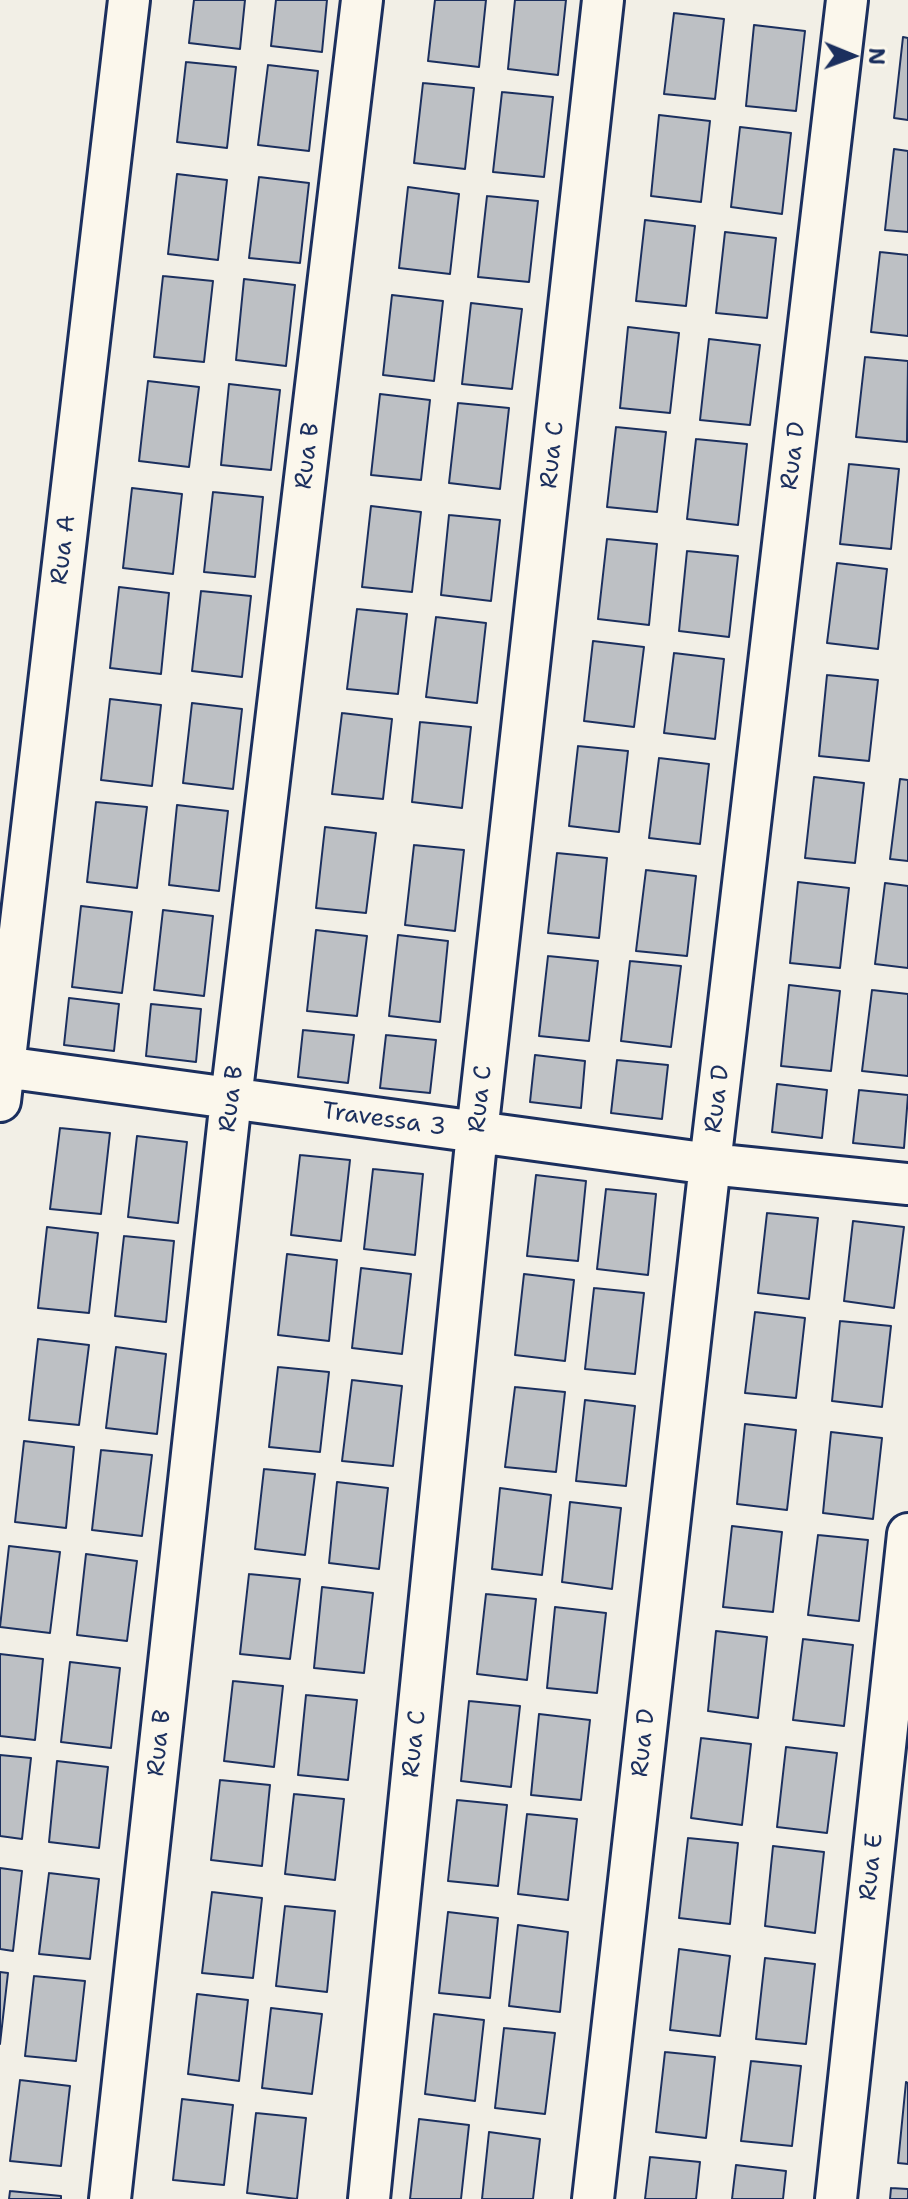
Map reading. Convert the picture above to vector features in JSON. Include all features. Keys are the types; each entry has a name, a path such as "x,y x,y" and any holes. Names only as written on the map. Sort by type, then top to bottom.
{"street":[{"name":"Rua A","path":"2,1084 129,0"},
{"name":"Rua B","path":"110,2199 231,1099 362,0"},
{"name":"Rua C","path":"369,2199 477,1133 603,0"},
{"name":"Rua D","path":"593,2199 710,1164 847,0"},
{"name":"Travessa 3","path":"2,1084 231,1099 710,1164 908,1184"},
{"name":"Rua E","path":"836,2199 908,1534"}],"building":[{"path":"194,0 245,0 240,49 189,43"},
{"path":"276,0 327,0 322,52 271,46"},
{"path":"435,0 486,0 479,67 428,61"},
{"path":"515,0 566,0 558,75 508,69"},
{"path":"674,13 724,19 715,99 664,94"},
{"path":"754,25 805,31 796,111 746,106"},
{"path":"903,37 908,38 908,120 894,118"},
{"path":"186,62 236,67 227,148 177,142"},
{"path":"268,65 318,71 309,151 258,145"},
{"path":"423,83 474,88 465,169 414,163"},
{"path":"502,92 553,97 544,177 493,172"},
{"path":"659,115 710,121 701,202 651,196"},
{"path":"740,127 791,133 782,214 731,207"},
{"path":"894,149 908,151 908,232 885,230"},
{"path":"177,174 227,180 218,260 168,254"},
{"path":"259,177 309,183 300,263 249,258"},
{"path":"408,187 459,194 450,274 399,268"},
{"path":"487,196 538,201 529,282 478,277"},
{"path":"645,220 695,226 686,306 636,301"},
{"path":"725,232 776,238 767,318 716,313"},
{"path":"880,252 908,255 908,336 871,332"},
{"path":"163,276 213,281 204,362 154,357"},
{"path":"244,279 295,285 286,366 236,360"},
{"path":"392,295 443,301 434,381 383,375"},
{"path":"471,303 522,309 512,389 462,384"},
{"path":"628,327 679,333 670,413 620,408"},
{"path":"709,339 760,345 750,425 700,420"},
{"path":"865,357 908,361 907,442 856,437"},
{"path":"148,381 199,387 189,467 139,461"},
{"path":"229,384 280,390 271,470 221,465"},
{"path":"380,394 430,400 421,480 371,475"},
{"path":"458,403 509,408 500,489 449,483"},
{"path":"616,427 666,432 657,512 607,507"},
{"path":"696,439 747,444 738,525 687,519"},
{"path":"849,464 899,469 891,549 840,544"},
{"path":"132,488 182,494 173,574 123,568"},
{"path":"213,492 263,497 255,577 204,572"},
{"path":"371,506 421,512 412,592 362,587"},
{"path":"449,515 500,520 491,601 441,595"},
{"path":"607,539 657,544 649,625 598,619"},
{"path":"687,551 738,556 729,637 679,631"},
{"path":"837,563 887,569 878,649 827,643"},
{"path":"119,587 169,593 161,674 110,668"},
{"path":"201,591 251,596 242,677 192,671"},
{"path":"357,609 407,614 398,694 347,689"},
{"path":"436,617 486,623 477,703 426,697"},
{"path":"593,641 644,647 634,727 584,721"},
{"path":"674,653 724,659 715,739 664,733"},
{"path":"827,675 878,680 869,761 819,756"},
{"path":"110,699 161,705 152,786 101,780"},
{"path":"192,703 242,709 233,789 183,783"},
{"path":"342,713 392,719 383,799 332,794"},
{"path":"420,722 471,727 462,808 412,802"},
{"path":"578,746 628,751 619,832 569,826"},
{"path":"659,758 709,764 700,844 649,838"},
{"path":"814,777 864,783 855,863 805,858"},
{"path":"900,779 908,780 908,861 890,859"},
{"path":"96,802 147,807 137,888 87,882"},
{"path":"177,805 228,811 219,891 169,885"},
{"path":"325,827 376,833 366,913 316,908"},
{"path":"414,845 464,850 455,931 405,925"},
{"path":"557,853 607,858 599,938 548,933"},
{"path":"646,870 696,876 687,956 636,951"},
{"path":"798,882 849,888 840,968 790,963"},
{"path":"885,883 908,886 908,968 875,964"},
{"path":"81,906 132,912 122,993 72,987"},
{"path":"163,910 213,916 204,996 154,990"},
{"path":"316,930 367,936 357,1016 307,1011"},
{"path":"398,935 448,941 440,1022 389,1016"},
{"path":"548,956 598,961 589,1041 539,1036"},
{"path":"630,961 681,966 671,1047 621,1041"},
{"path":"789,985 840,991 831,1071 781,1066"},
{"path":"872,990 908,994 908,1076 862,1071"},
{"path":"69,998 119,1004 114,1051 64,1045"},
{"path":"151,1004 201,1009 196,1062 146,1056"},
{"path":"303,1030 354,1035 348,1083 298,1077"},
{"path":"386,1035 436,1040 430,1093 380,1088"},
{"path":"535,1055 585,1061 581,1108 530,1102"},
{"path":"617,1060 668,1065 662,1119 611,1113"},
{"path":"777,1084 827,1090 822,1138 772,1132"},
{"path":"859,1090 908,1095 904,1148 853,1143"},
{"path":"60,1128 110,1133 101,1214 50,1209"},
{"path":"137,1136 187,1142 178,1223 128,1217"},
{"path":"300,1155 350,1160 341,1241 291,1235"},
{"path":"373,1169 423,1174 415,1255 364,1249"},
{"path":"536,1175 586,1181 578,1261 527,1256"},
{"path":"606,1189 656,1194 648,1275 597,1269"},
{"path":"767,1213 818,1218 809,1299 758,1293"},
{"path":"853,1221 904,1227 894,1308 844,1301"},
{"path":"47,1227 98,1233 89,1313 38,1308"},
{"path":"124,1236 174,1241 166,1322 115,1316"},
{"path":"287,1254 337,1260 329,1341 278,1335"},
{"path":"361,1268 411,1274 402,1354 352,1348"},
{"path":"524,1274 574,1280 565,1361 515,1355"},
{"path":"594,1288 644,1293 635,1374 585,1369"},
{"path":"755,1312 805,1318 796,1398 745,1393"},
{"path":"840,1321 891,1326 882,1407 832,1401"},
{"path":"38,1339 89,1345 79,1425 29,1420"},
{"path":"116,1347 166,1354 157,1434 106,1428"},
{"path":"278,1367 329,1372 320,1452 269,1447"},
{"path":"352,1380 402,1386 393,1466 342,1461"},
{"path":"515,1387 565,1392 556,1472 505,1467"},
{"path":"585,1400 635,1406 626,1486 576,1481"},
{"path":"745,1424 796,1430 787,1510 737,1504"},
{"path":"831,1432 882,1438 873,1519 823,1513"},
{"path":"24,1441 74,1447 66,1528 15,1522"},
{"path":"101,1450 152,1455 142,1536 92,1530"},
{"path":"264,1469 315,1474 305,1555 255,1549"},
{"path":"337,1482 388,1488 379,1569 329,1563"},
{"path":"500,1488 551,1495 542,1575 492,1569"},
{"path":"570,1502 621,1508 612,1589 562,1582"},
{"path":"732,1526 782,1532 773,1612 723,1607"},
{"path":"818,1535 868,1540 859,1621 808,1615"},
{"path":"9,1546 60,1552 50,1633 0,1627"},
{"path":"86,1554 137,1561 127,1641 77,1635"},
{"path":"249,1574 300,1579 290,1659 240,1654"},
{"path":"322,1587 373,1593 364,1673 314,1668"},
{"path":"486,1594 536,1599 527,1680 477,1674"},
{"path":"555,1607 606,1613 597,1693 547,1688"},
{"path":"716,1631 767,1637 758,1718 708,1711"},
{"path":"803,1639 853,1645 844,1726 793,1720"},
{"path":"0,1654 43,1659 35,1740 0,1736"},
{"path":"70,1662 120,1668 111,1748 61,1742"},
{"path":"233,1681 283,1686 274,1767 224,1761"},
{"path":"306,1695 357,1700 348,1780 298,1775"},
{"path":"469,1701 520,1706 511,1787 461,1781"},
{"path":"539,1714 590,1720 581,1800 531,1795"},
{"path":"701,1738 751,1744 742,1825 691,1818"},
{"path":"786,1747 837,1753 827,1833 777,1827"},
{"path":"0,1755 31,1758 22,1839 0,1836"},
{"path":"57,1761 108,1767 99,1848 49,1842"},
{"path":"220,1780 270,1785 262,1866 211,1860"},
{"path":"294,1794 344,1799 335,1880 285,1874"},
{"path":"457,1800 507,1805 498,1886 448,1881"},
{"path":"527,1814 577,1819 568,1900 518,1894"},
{"path":"688,1838 738,1843 730,1924 679,1918"},
{"path":"773,1846 824,1852 815,1933 765,1926"},
{"path":"0,1868 22,1871 13,1951 0,1949"},
{"path":"49,1873 99,1879 90,1959 39,1954"},
{"path":"212,1892 262,1898 253,1978 202,1973"},
{"path":"285,1906 335,1911 327,1992 276,1986"},
{"path":"448,1912 498,1918 490,1998 439,1993"},
{"path":"518,1925 568,1932 560,2012 509,2006"},
{"path":"679,1949 730,1956 720,2036 670,2030"},
{"path":"765,1958 815,1964 806,2044 756,2039"},
{"path":"0,1972 8,1973 0,2044"},
{"path":"34,1976 85,1981 76,2061 25,2056"},
{"path":"197,1994 248,2000 239,2081 188,2074"},
{"path":"271,2008 322,2014 312,2094 262,2088"},
{"path":"434,2014 484,2020 475,2101 425,2094"},
{"path":"504,2028 555,2033 545,2114 495,2108"},
{"path":"665,2052 715,2057 706,2138 656,2132"},
{"path":"751,2061 801,2066 792,2146 741,2141"},
{"path":"20,2080 70,2086 61,2166 10,2161"},
{"path":"908,2083 908,2164 898,2163"},
{"path":"182,2099 233,2105 224,2185 173,2180"},
{"path":"256,2113 306,2118 297,2199 247,2193"},
{"path":"419,2119 469,2125 461,2199 410,2199"},
{"path":"489,2132 540,2139 533,2199 482,2199"},
{"path":"650,2157 700,2162 696,2199 645,2199"},
{"path":"736,2165 786,2171 783,2199 732,2199"},
{"path":"891,2188 908,2189 908,2199 890,2199"},
{"path":"10,2191 61,2196 61,2199 9,2199"}]}
